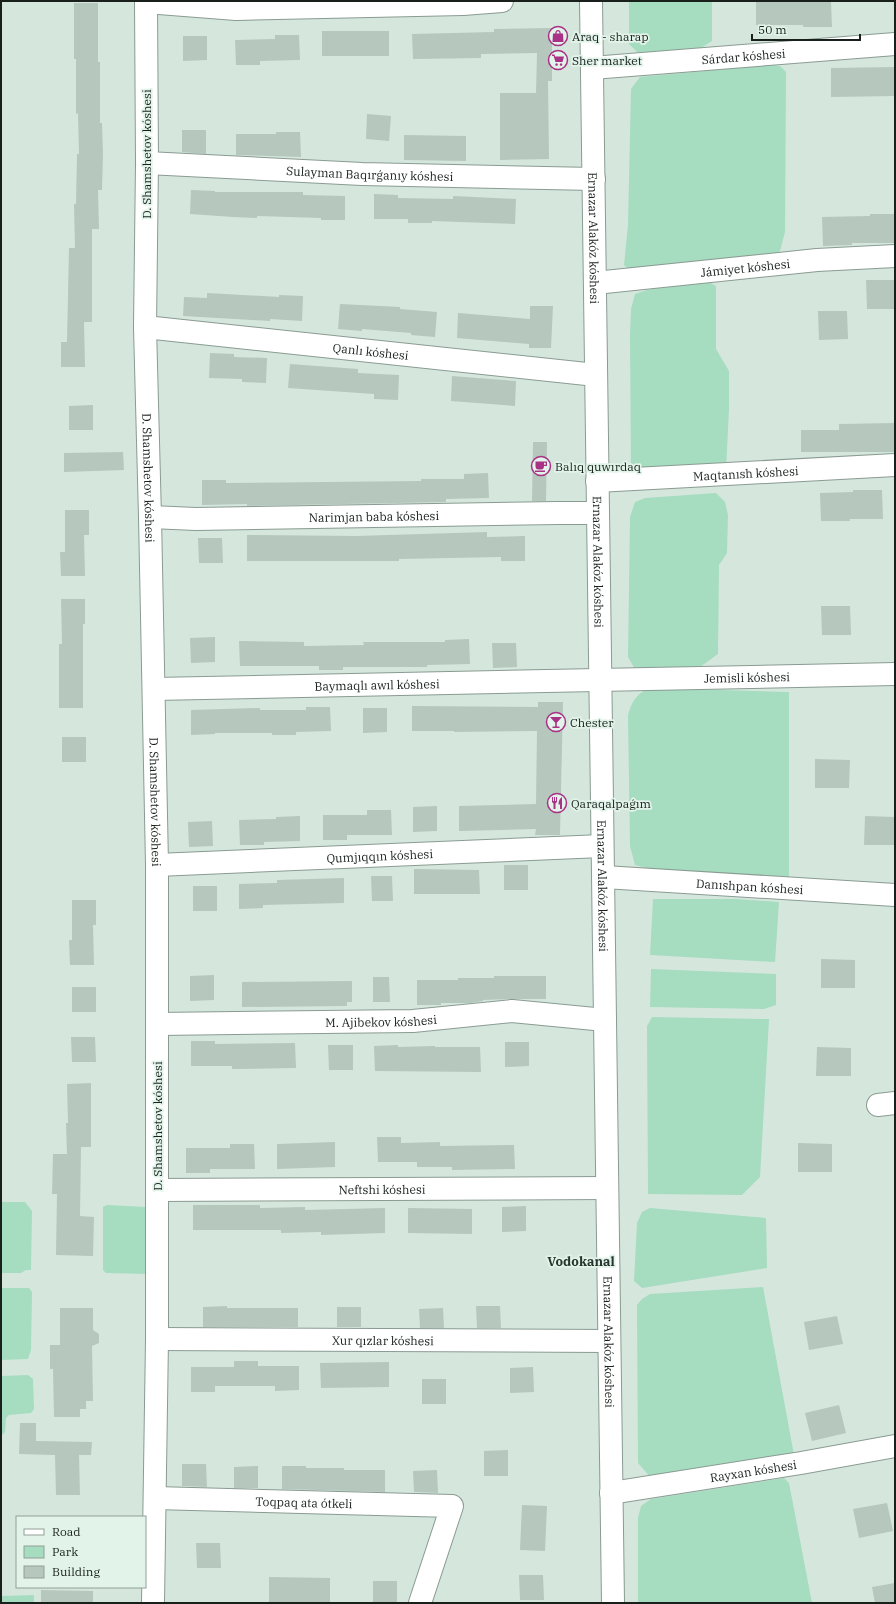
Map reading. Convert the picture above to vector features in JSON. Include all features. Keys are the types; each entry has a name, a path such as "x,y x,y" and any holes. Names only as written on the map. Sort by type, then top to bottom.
{"street":[{"path":"146,1 236,9 463,4 502,1"},
{"name":"D. Shamshetov kóshesi","path":"146,1 147,163 145,327 157,865 157,1339 153,1603"},
{"name":"Ernazar Alakóz kóshesi","path":"591,1 613,1603"},
{"name":"Sárdar kóshesi","path":"592,68 895,44"},
{"name":"Sulayman Baqırǵanıy kóshesi","path":"147,163 362,174 594,179"},
{"name":"Jámiyet kóshesi","path":"595,283 817,260 895,256"},
{"name":"Qanlı kóshesi","path":"145,327 596,375"},
{"name":"Maqtanısh kóshesi","path":"597,481 895,465"},
{"name":"Narimjan baba kóshesi","path":"150,517 196,519 598,513"},
{"name":"Jemisli kóshesi","path":"600,679 895,674"},
{"name":"Baymaqlı awıl kóshesi","path":"154,688 600,679"},
{"name":"Qumjıqqın kóshesi","path":"157,865 602,846"},
{"name":"Danıshpan kóshesi","path":"604,877 804,891 895,895"},
{"name":"M. Ajibekov kóshesi","path":"157,1024 413,1021 512,1011 605,1020"},
{"name":"Neftshi kóshesi","path":"157,1190 607,1188"},
{"name":"Xur qızlar kóshesi","path":"157,1339 609,1341"},
{"name":"Rayxan kóshesi","path":"611,1493 801,1463 895,1446"},
{"name":"Toqpaq ata ótkeli","path":"155,1498 452,1506 420,1603"}],"green space":[{"path":"629,1 712,1 712,41 698,50 658,56 637,52 629,44"},
{"path":"770,65 780,66 786,72 785,232 780,251 771,261 632,272 624,265 628,225 631,89 640,77"},
{"path":"707,281 716,286 716,349 729,371 726,470 631,473 630,334 631,309 635,294 647,290"},
{"path":"716,493 725,502 728,515 727,553 719,565 718,654 700,667 679,673 635,669 628,657 630,517 635,502 645,498"},
{"path":"650,688 789,692 789,881 667,873 635,865 630,846 628,715 635,698"},
{"path":"653,899 736,899 779,902 775,962 650,955"},
{"path":"651,969 776,974 776,1005 764,1009 650,1007"},
{"path":"652,1017 769,1019 760,1177 742,1195 648,1194 647,1026"},
{"path":"1,1202 25,1202 32,1211 31,1270 26,1270 21,1273 1,1273"},
{"path":"107,1205 146,1207 147,1274 106,1273 103,1270 103,1207"},
{"path":"650,1208 766,1218 767,1268 642,1288 634,1281 637,1223 642,1212"},
{"path":"763,1287 794,1455 652,1479 638,1463 637,1305 642,1299 650,1294"},
{"path":"1,1288 29,1288 32,1292 31,1350 28,1359 1,1360"},
{"path":"28,1375 33,1379 34,1409 31,1413 9,1415 6,1418 5,1432 1,1436 1,1376"},
{"path":"784,1478 789,1483 812,1603 638,1603 638,1518 641,1506 651,1499"},
{"path":"34,1595 34,1603 1,1603 1,1596"}],"building":[{"path":"756,1 831,1 832,27 803,27 803,25 756,25"},
{"path":"74,3 98,3 100,123 102,123 103,154 102,190 98,190 99,229 92,229 92,322 84,322 85,367 61,367 61,342 67,342 69,248 75,248 74,204 76,204 77,154 79,154 78,113 76,114 76,59 74,59"},
{"path":"552,28 552,81 548,81 549,159 500,160 500,93 536,93 537,53 481,54 481,58 413,59 412,34 494,32 494,29"},
{"path":"322,31 389,31 389,56 322,56"},
{"path":"275,35 299,35 300,60 260,61 260,65 236,65 235,40 275,39"},
{"path":"183,36 207,36 207,60 183,61"},
{"path":"895,67 895,96 831,97 831,68"},
{"path":"367,114 391,116 389,141 366,139"},
{"path":"182,130 206,130 206,154 182,152"},
{"path":"276,132 300,132 301,157 236,155 236,134 276,134"},
{"path":"404,135 466,136 466,161 404,160"},
{"path":"191,190 215,192 303,192 303,195 345,196 345,220 257,216 257,218 190,214"},
{"path":"374,194 398,195 398,198 453,199 453,196 516,199 515,224 432,221 432,223 408,223 408,219 374,219"},
{"path":"870,214 895,214 895,243 852,243 852,245 823,246 822,217 870,216"},
{"path":"866,280 895,280 895,309 867,309"},
{"path":"207,293 279,297 279,295 303,296 302,321 270,319 270,321 183,316 184,297 207,298"},
{"path":"340,304 400,307 400,309 437,312 435,337 411,335 411,333 362,329 362,331 338,329"},
{"path":"530,306 553,306 551,348 529,348 529,344 457,338 458,313 530,319"},
{"path":"818,311 847,311 848,339 819,340"},
{"path":"210,353 234,354 234,357 267,358 266,383 242,382 242,379 209,378"},
{"path":"290,364 358,369 358,373 399,375 398,400 374,399 374,394 288,388"},
{"path":"452,376 516,381 515,406 451,401"},
{"path":"93,405 93,430 69,430 69,406"},
{"path":"895,423 895,452 801,452 801,430 839,430 839,424"},
{"path":"533,442 547,442 546,501 532,501"},
{"path":"123,452 124,470 64,472 64,453"},
{"path":"488,473 489,498 446,499 446,502 247,506 247,504 202,505 202,480 226,480 226,483 421,481 421,479 464,479 464,474"},
{"path":"853,490 882,490 883,519 821,521 820,493 853,492"},
{"path":"65,510 89,510 89,535 84,535 85,576 61,576 60,552 65,552"},
{"path":"487,532 487,537 525,536 525,561 501,561 501,557 399,559 399,561 247,561 247,535 356,536"},
{"path":"198,538 222,538 223,563 199,563"},
{"path":"61,599 85,599 85,624 83,624 83,708 59,708 59,644 62,644"},
{"path":"821,606 850,606 851,635 822,635"},
{"path":"215,637 215,662 191,663 190,638"},
{"path":"469,639 470,664 427,665 427,667 343,667 343,670 319,670 319,666 240,666 239,641 304,642 304,646 364,645 363,642 445,642 445,640"},
{"path":"492,643 516,643 517,667 493,668"},
{"path":"538,702 563,702 560,835 535,835 536,829 459,831 459,806 536,804 537,731 412,731 412,706 538,707"},
{"path":"306,707 330,707 331,731 296,732 296,735 272,735 272,733 215,733 191,735 191,710 260,708 260,710 306,710"},
{"path":"363,708 387,708 387,732 363,733"},
{"path":"62,737 86,737 86,762 62,762"},
{"path":"815,759 850,760 849,788 815,788"},
{"path":"437,806 437,831 413,832 413,807"},
{"path":"367,810 391,810 392,835 347,835 347,840 323,840 323,815 367,815"},
{"path":"300,816 300,841 264,842 264,845 240,845 239,820 276,819 276,817"},
{"path":"865,816 895,817 895,845 864,845"},
{"path":"212,821 213,846 189,847 188,822"},
{"path":"504,865 528,865 528,890 504,890"},
{"path":"414,869 479,870 480,894 414,894"},
{"path":"371,876 392,876 393,901 372,901"},
{"path":"344,878 344,903 263,905 263,908 239,909 239,884 277,883 277,880"},
{"path":"193,886 217,886 217,911 193,911"},
{"path":"72,900 96,900 96,925 93,925 94,965 70,965 69,940 72,940"},
{"path":"821,959 855,960 855,988 821,988"},
{"path":"214,975 214,1000 190,1001 190,976"},
{"path":"494,976 546,976 546,999 483,1000 470,1003 417,1005 417,980 458,980 458,978 494,978"},
{"path":"373,977 389,977 390,1002 373,1002"},
{"path":"352,981 352,1002 347,1002 347,1006 242,1007 242,982"},
{"path":"72,987 96,987 96,1012 72,1012"},
{"path":"71,1037 95,1037 96,1062 72,1062"},
{"path":"191,1041 215,1041 215,1044 295,1043 296,1068 232,1069 232,1066 191,1066"},
{"path":"505,1042 529,1042 529,1066 505,1067"},
{"path":"328,1045 353,1045 353,1070 329,1070"},
{"path":"398,1045 398,1047 480,1047 481,1072 375,1071 374,1046"},
{"path":"817,1047 851,1048 851,1076 816,1076"},
{"path":"91,1083 91,1147 81,1147 80,1216 94,1217 93,1256 56,1255 57,1194 52,1194 53,1154 67,1154 67,1084"},
{"path":"377,1137 401,1137 401,1143 440,1142 440,1146 514,1145 515,1169 452,1170 452,1167 417,1167 417,1162 378,1162"},
{"path":"335,1142 335,1167 277,1169 277,1144"},
{"path":"798,1143 832,1144 832,1172 798,1172"},
{"path":"230,1144 254,1144 255,1169 210,1169 210,1173 186,1173 186,1148 230,1148"},
{"path":"193,1205 260,1205 260,1208 305,1207 305,1210 385,1208 385,1233 321,1235 321,1232 281,1233 281,1230 193,1230"},
{"path":"526,1206 526,1231 502,1232 502,1207"},
{"path":"408,1208 472,1209 472,1234 408,1233"},
{"path":"227,1306 227,1308 298,1308 298,1327 203,1327 203,1307"},
{"path":"476,1306 500,1306 501,1328 477,1328"},
{"path":"337,1307 361,1307 361,1327 337,1327"},
{"path":"60,1308 93,1308 93,1330 99,1334 99,1343 92,1346 93,1401 86,1401 86,1409 80,1409 80,1417 54,1417 53,1369 50,1369 50,1345 60,1345"},
{"path":"443,1308 444,1328 420,1328 419,1309"},
{"path":"837,1316 843,1344 809,1350 804,1322"},
{"path":"234,1361 258,1361 258,1366 299,1366 299,1390 275,1391 275,1386 215,1386 215,1392 191,1392 191,1367 234,1367"},
{"path":"389,1362 389,1387 321,1388 320,1363"},
{"path":"533,1367 534,1392 510,1393 510,1368"},
{"path":"422,1379 446,1379 446,1404 422,1404"},
{"path":"839,1405 846,1433 812,1441 805,1413"},
{"path":"20,1423 36,1423 36,1441 92,1442 91,1455 79,1455 80,1495 56,1495 55,1455 19,1454"},
{"path":"508,1450 508,1476 484,1476 484,1451"},
{"path":"182,1464 206,1464 207,1487 182,1486"},
{"path":"258,1466 258,1488 234,1488 234,1467"},
{"path":"282,1466 306,1466 306,1468 344,1468 344,1470 385,1470 385,1492 282,1489"},
{"path":"437,1470 438,1493 414,1492 413,1471"},
{"path":"887,1503 893,1531 859,1538 853,1509"},
{"path":"522,1505 547,1506 545,1551 520,1550"},
{"path":"196,1543 220,1543 221,1568 197,1568"},
{"path":"519,1575 543,1575 544,1600 520,1600"},
{"path":"269,1577 330,1578 330,1603 269,1602"},
{"path":"373,1581 397,1581 397,1603 373,1603"},
{"path":"895,1583 895,1603 875,1603 872,1587"},
{"path":"41,1590 93,1591 93,1603 41,1603"}],"place":[{"name":"Araq - sharap","path":"558,36"},
{"name":"Sher market","path":"558,60"},
{"name":"Balıq quwırdaq","path":"541,466"},
{"name":"Chester","path":"556,722"},
{"name":"Qaraqalpaǵım","path":"557,803"}],"district":[{"name":"Vodokanal","path":"581,1261"}]}
